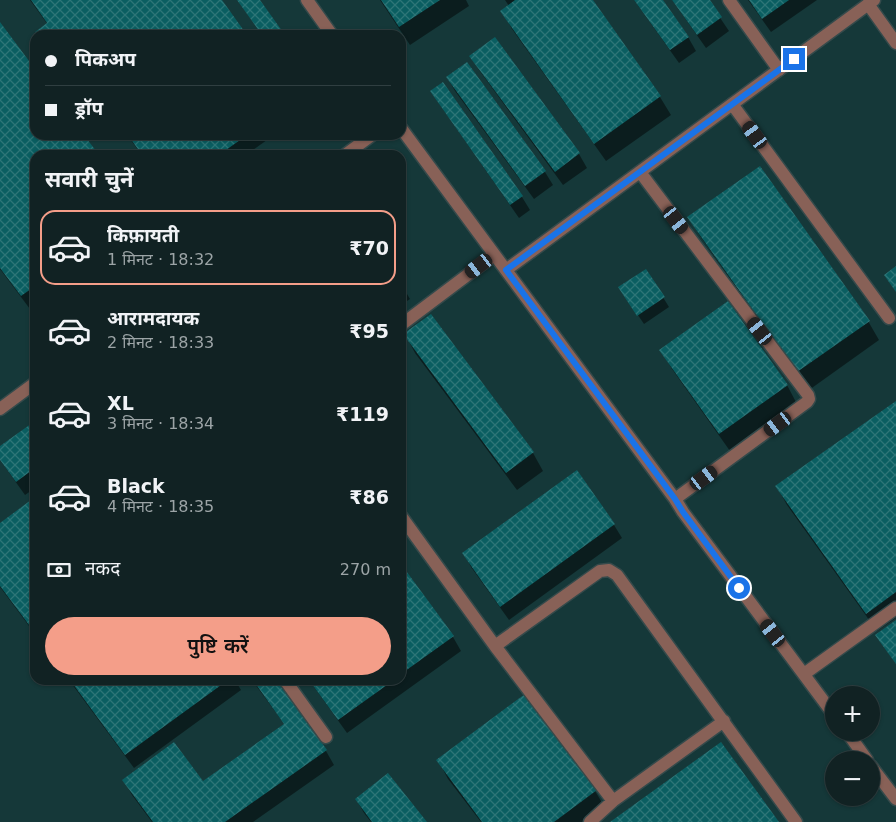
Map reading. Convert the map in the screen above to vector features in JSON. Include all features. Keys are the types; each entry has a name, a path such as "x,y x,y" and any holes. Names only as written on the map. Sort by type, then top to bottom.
{"lane":[{"path":"306,0 328,30"},
{"path":"729,0 779,70"},
{"path":"506,270 871,2 896,43"},
{"path":"732,104 889,318"},
{"path":"406,135 825,703"},
{"path":"352,150 365,140"},
{"path":"640,172 809,398 808,402 675,499"},
{"path":"406,321 494,255"},
{"path":"0,409 30,387"},
{"path":"406,523 495,646 614,801"},
{"path":"495,646 600,571 609,570 617,575 796,822"},
{"path":"804,674 896,608"},
{"path":"289,685 326,737"},
{"path":"590,822 614,801 724,721"},
{"path":"880,778 896,799"}],"shaded area":[{"path":"0,0 896,0 896,822 0,822"}],"building":[{"path":"31,0 222,0 243,30 38,30 47,23"},
{"path":"237,0 260,0 281,30 258,30"},
{"path":"381,0 440,0 399,27"},
{"path":"515,0 593,0 661,96 594,144 500,11"},
{"path":"634,0 663,0 689,37 670,50"},
{"path":"672,0 710,0 722,17 697,35"},
{"path":"749,0 789,0 762,19"},
{"path":"0,22 30,62 30,140 88,140 95,150 30,150 30,290 21,296 0,268"},
{"path":"495,37 580,153 555,172 469,56"},
{"path":"467,62 546,171 525,186 446,77"},
{"path":"443,82 523,196 510,205 430,91"},
{"path":"132,140 240,140 226,150 138,150"},
{"path":"760,166 870,321 797,372 687,217"},
{"path":"896,266 896,292 884,275"},
{"path":"646,269 665,297 637,316 618,287"},
{"path":"728,301 788,385 719,434 659,350"},
{"path":"431,314 534,452 506,473 406,338 406,332"},
{"path":"896,401 896,592 866,614 775,486"},
{"path":"30,425 30,472 16,482 0,460 0,446"},
{"path":"577,470 615,524 500,607 462,553"},
{"path":"30,501 30,626 0,586 0,523"},
{"path":"406,571 454,636 406,670"},
{"path":"896,620 896,664 875,635"},
{"path":"74,685 221,685 125,755"},
{"path":"257,685 280,685 327,750 225,822 153,822 122,780 174,742 203,781 284,724"},
{"path":"313,685 387,685 338,720"},
{"path":"525,694 597,790 554,822 482,822 436,760"},
{"path":"721,742 779,822 610,822"},
{"path":"388,773 427,822 372,822 355,799"}],"route":[{"path":"739,588 506,270 794,59"}]}
